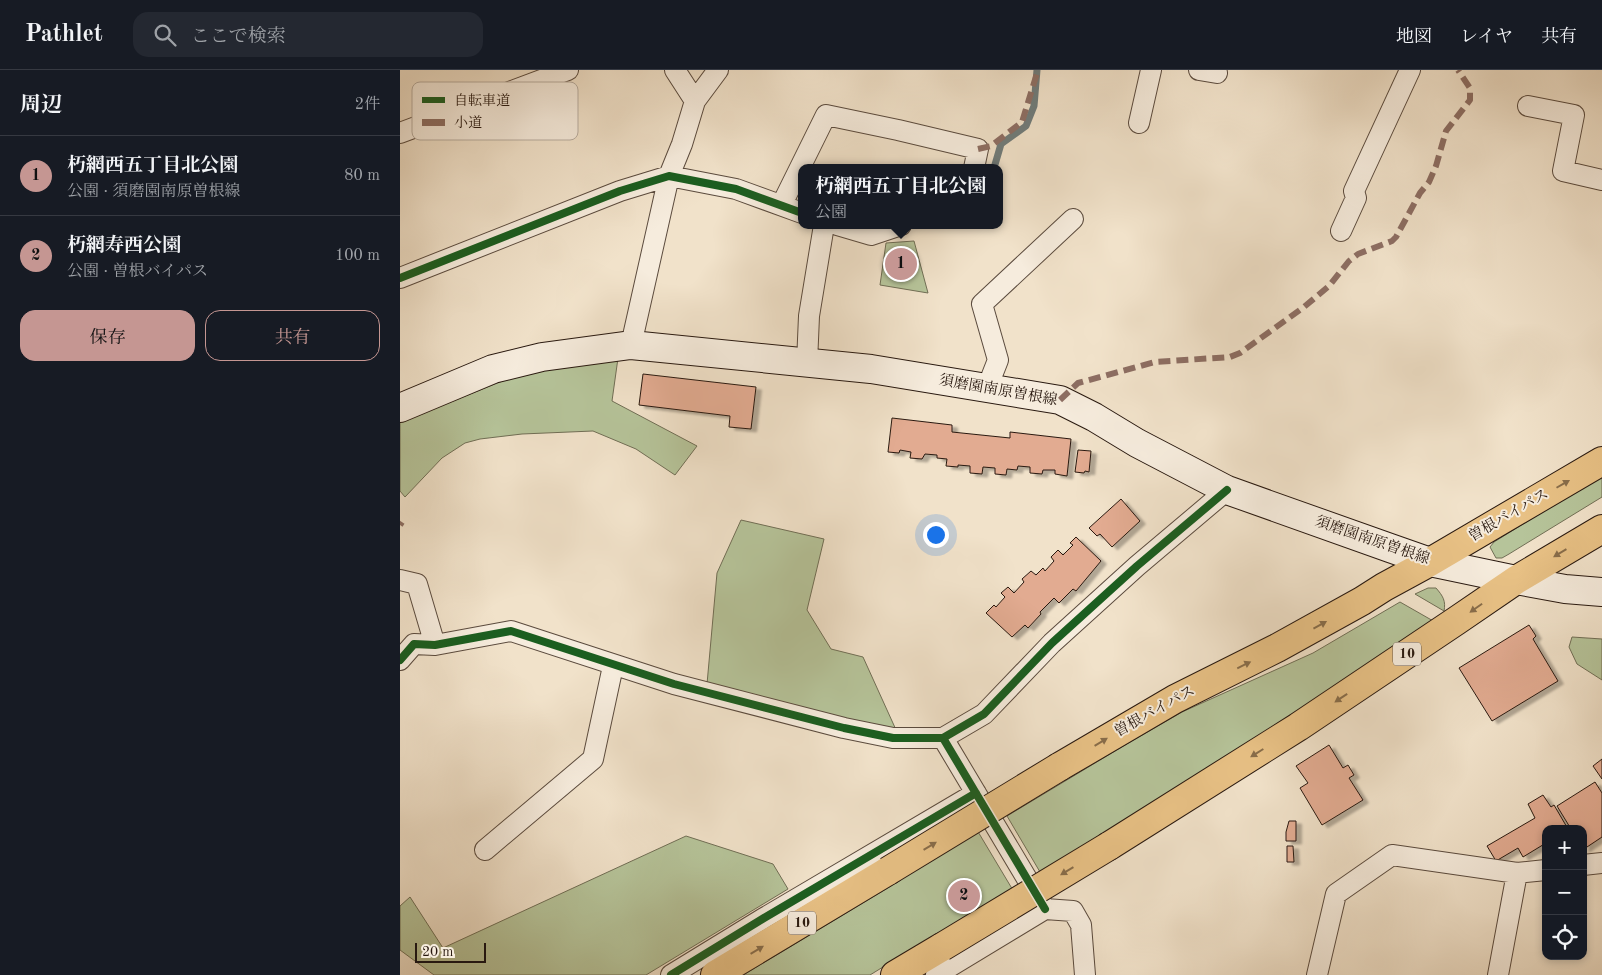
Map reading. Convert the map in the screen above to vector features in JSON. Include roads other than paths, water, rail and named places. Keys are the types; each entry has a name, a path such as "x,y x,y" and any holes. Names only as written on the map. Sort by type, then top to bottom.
{"highway":[{"name":"曽根バイパス","path":"715,975 1175,699 1278,648 1602,462"},
{"name":"10","path":"895,975 954,961 1109,846 1298,727 1516,580 1602,528"}],"main road":[{"name":"須磨園南原曽根線","path":"400,408 493,369 542,357 631,346 871,370 1060,400 1094,417 1137,443 1228,490 1390,548 1430,562 1516,580 1565,589 1602,592"}],"street":[{"path":"536,82 568,70"},
{"path":"675,70 695,101"},
{"path":"631,346 669,176 682,144 695,101 718,70"},
{"path":"1139,123 1151,70"},
{"path":"1341,231 1356,198 1354,191 1410,70"},
{"path":"1528,106 1574,115 1564,171 1602,180"},
{"path":"802,164 826,115 978,149 975,164"},
{"path":"400,133 412,128"},
{"path":"782,204 798,172"},
{"path":"400,278 620,192 669,176 736,189 798,210"},
{"path":"987,388 998,360 982,304 1072,219"},
{"path":"808,363 809,316 823,229"},
{"path":"851,229 871,235 889,229"},
{"path":"400,660 414,644 435,645 511,631 674,684 860,731 893,738 943,738 984,714 1052,643 1137,566 1228,490"},
{"path":"400,580 416,584 435,645"},
{"path":"485,850 593,759 614,666"},
{"path":"943,738 1045,909"},
{"path":"671,975 976,793"},
{"path":"1317,975 1336,894 1392,855 1517,874 1542,871"},
{"path":"1587,865 1602,863"},
{"path":"1498,975 1517,874"},
{"path":"936,975 954,961 1045,909 1073,911 1081,925 1085,975"}],"waterway":[{"path":"995,164 1001,144 1026,126 1034,106 1037,70"}],"place":[{"name":"朽網西五丁目北公園","path":"901,264"},
{"name":"朽網寿西公園","path":"964,896"}]}
